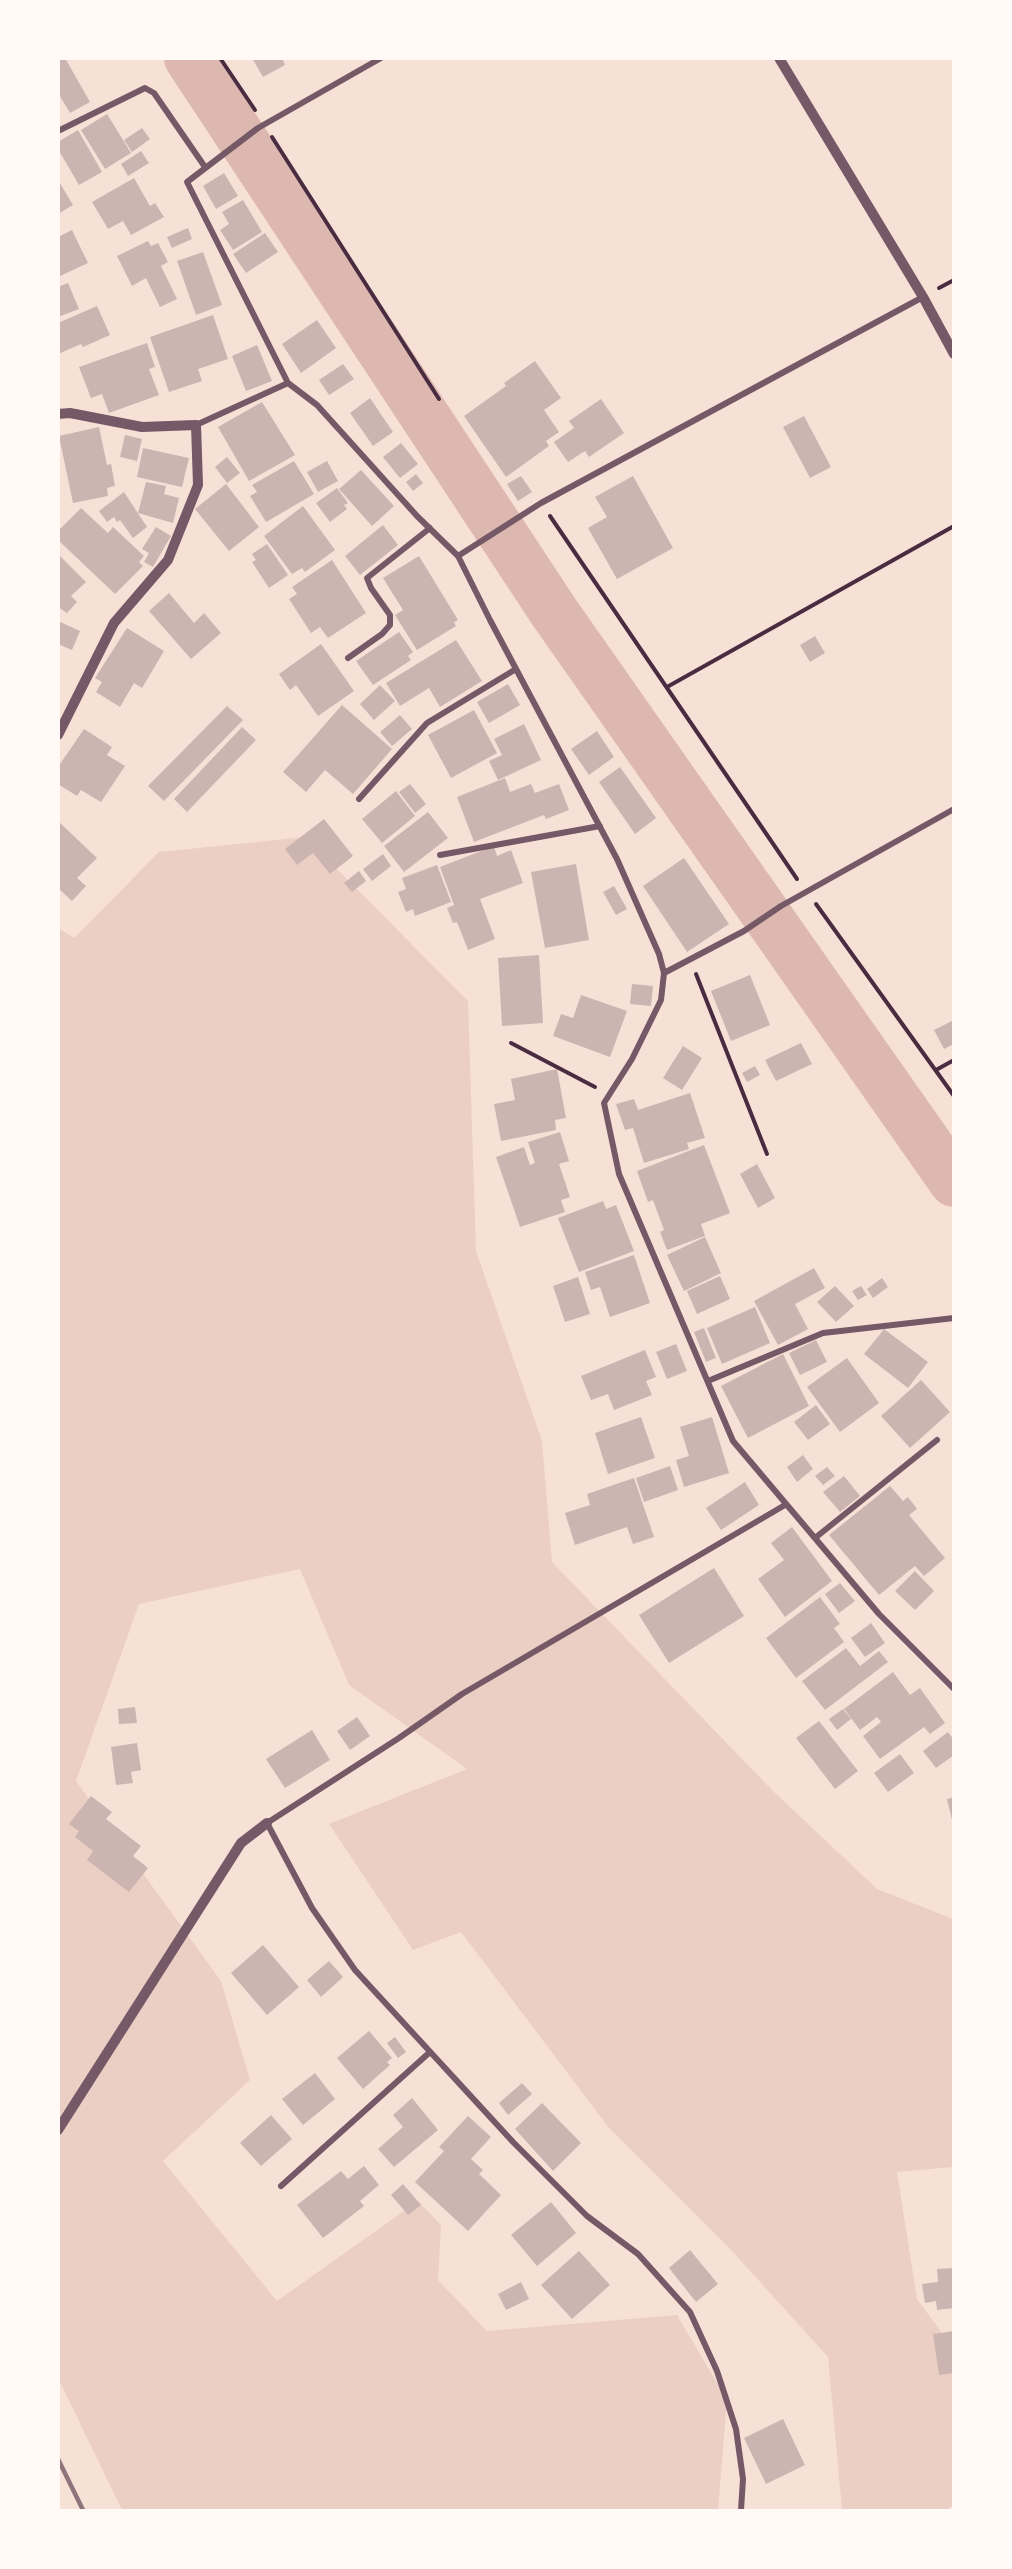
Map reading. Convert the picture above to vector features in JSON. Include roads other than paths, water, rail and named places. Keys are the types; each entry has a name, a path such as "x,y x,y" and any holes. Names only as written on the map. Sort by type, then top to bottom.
{"street":[{"path":"381,58 261,126 187,182 288,383 316,405 458,556 617,859 659,954 664,973 661,1000 632,1059 604,1103 619,1174 733,1441 879,1614 954,1689"},
{"path":"779,58 923,297 954,354"},
{"path":"58,131 146,88 154,93 206,167"},
{"path":"458,556 513,518 541,502 923,297"},
{"path":"58,414 70,413 142,427 196,425 288,383"},
{"path":"58,735 114,623 168,560 198,485 196,425"},
{"path":"348,657 382,634 390,625 390,615 371,588 368,578 430,528"},
{"path":"359,799 427,723 516,669"},
{"path":"664,973 744,931 782,906 954,809"},
{"path":"440,855 600,826"},
{"path":"708,1381 824,1333 954,1318"},
{"path":"814,1538 937,1440"},
{"path":"58,2130 241,1843 267,1823 399,1738 462,1694 785,1505"},
{"path":"267,1823 312,1908 355,1970 513,2142 587,2217 638,2254 690,2312 717,2372 736,2429 743,2479 741,2511"},
{"path":"281,2186 430,2052"}],"waterway":[{"path":"189,58 554,612 954,1182"}],"railway":[{"path":"58,2459 83,2510"}]}
